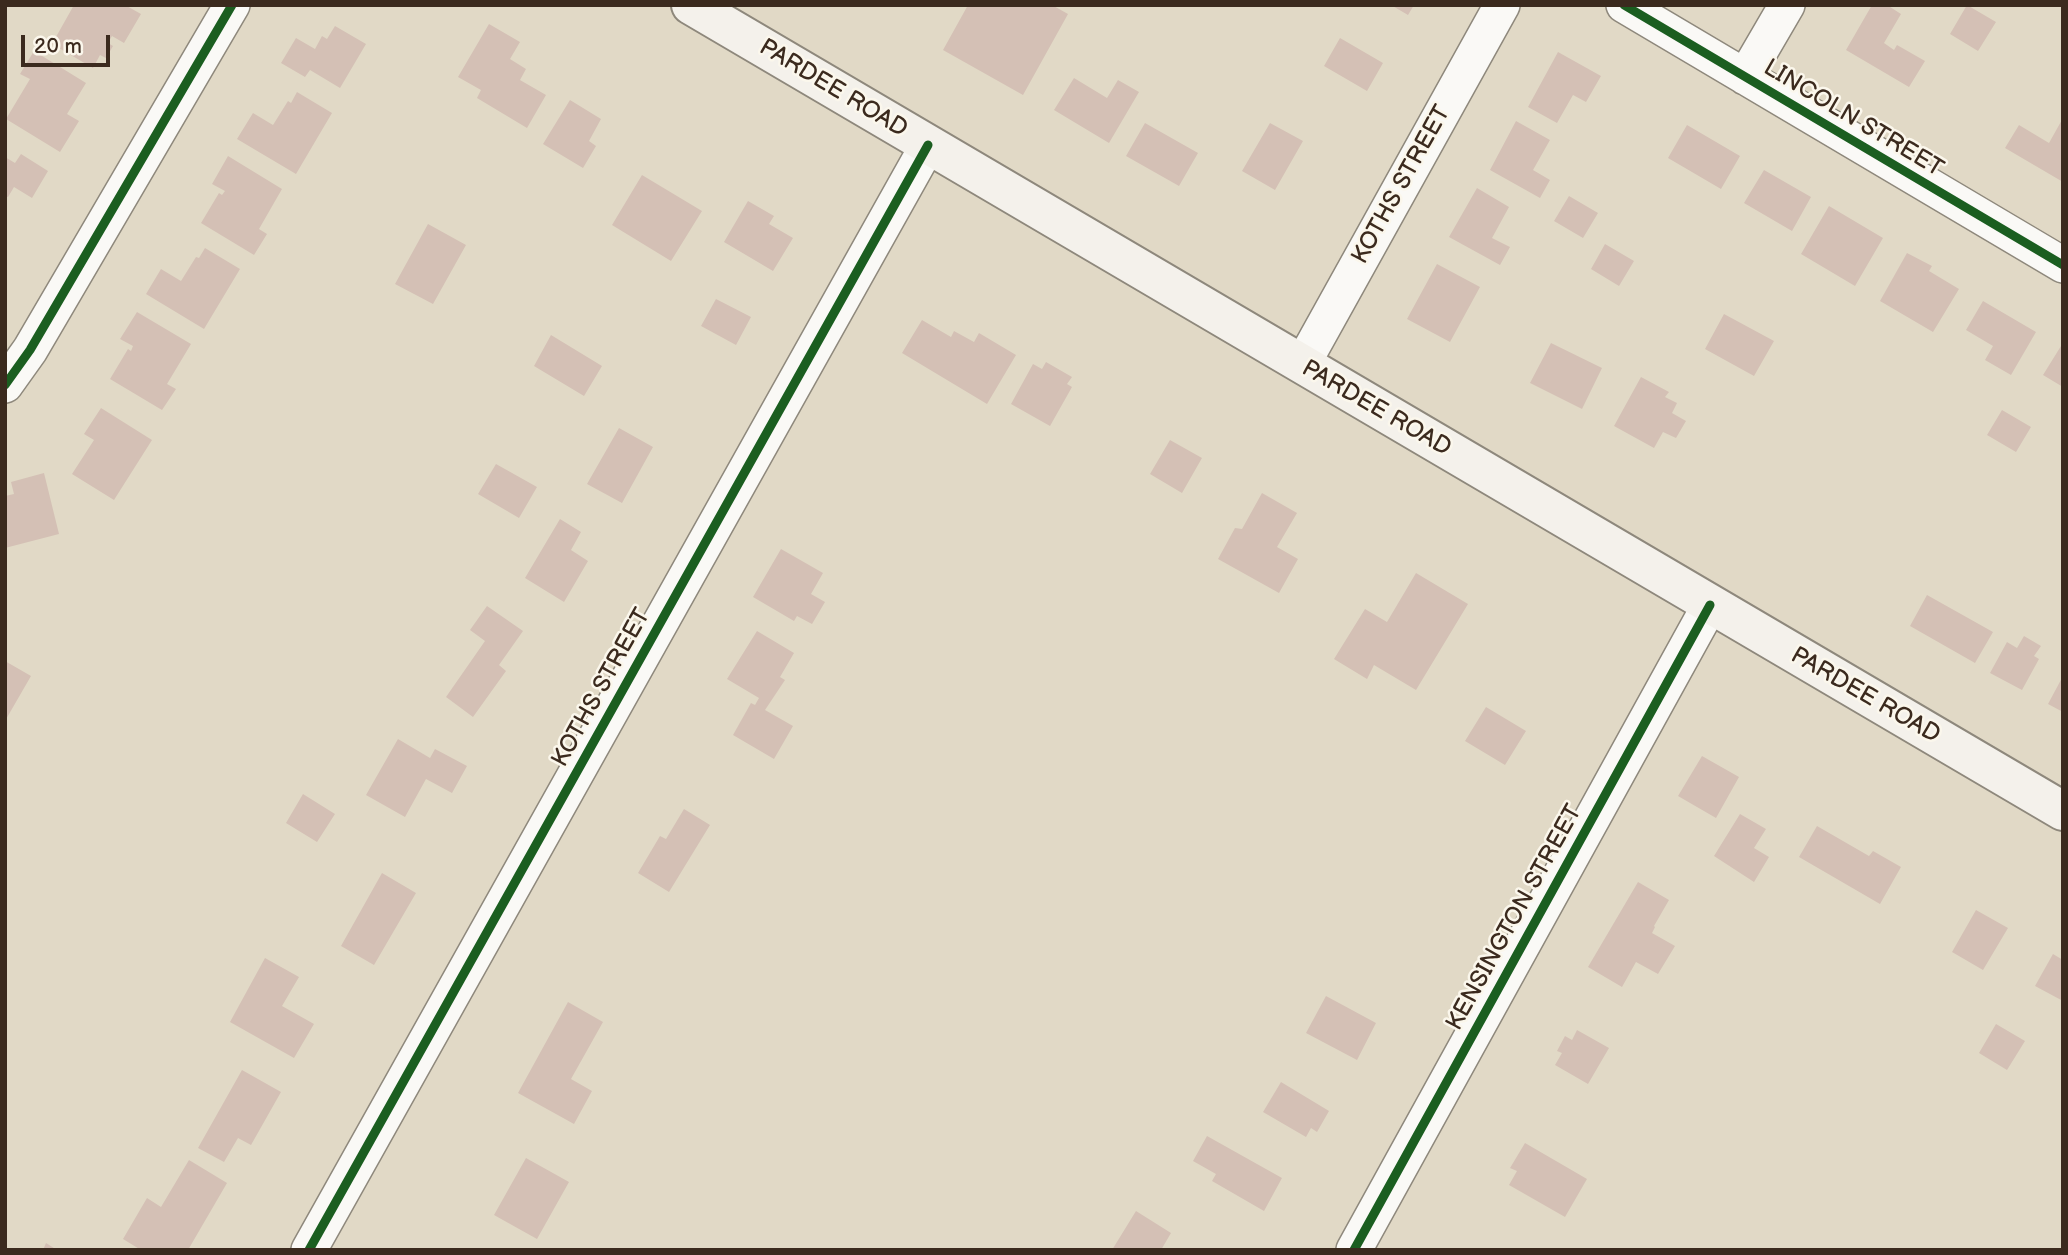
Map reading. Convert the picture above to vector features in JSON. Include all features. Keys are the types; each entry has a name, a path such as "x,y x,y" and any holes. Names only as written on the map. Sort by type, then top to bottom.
{"main road":[{"name":"PARDEE ROAD","path":"691,5 2063,811"}],"street":[{"path":"5,385 30,350 232,5"},
{"name":"KOTHS STREET","path":"1301,365 1502,5"},
{"name":"LINCOLN STREET","path":"1625,5 2063,265"},
{"path":"1745,77 1787,5"},
{"name":"KOTHS STREET","path":"310,1250 928,145"},
{"name":"KENSINGTON STREET","path":"1354,1250 1710,605"}],"building":[{"path":"74,5 125,5 141,14 124,43 112,36 108,43 113,46 106,58 100,55 93,68 52,44"},
{"path":"968,5 1052,5 1068,14 1023,95 943,50"},
{"path":"1391,5 1414,5 1408,15"},
{"path":"1872,5 1887,5 1901,14 1884,43 1894,50 1897,45 1925,61 1909,87 1846,50"},
{"path":"1967,5 1996,22 1978,51 1950,34"},
{"path":"489,24 520,42 510,59 526,69 520,80 546,95 527,128 477,98 481,90 458,77"},
{"path":"335,26 366,44 340,88 310,70 305,77 281,63 296,38 315,49 322,36 327,39"},
{"path":"1340,38 1383,63 1367,91 1324,66"},
{"path":"34,51 86,83 67,114 79,121 60,152 6,119 30,79 20,74"},
{"path":"1558,52 1601,76 1586,102 1573,95 1557,123 1528,107"},
{"path":"1074,78 1107,98 1118,80 1139,92 1109,143 1054,110"},
{"path":"297,92 332,113 296,174 237,139 253,113 273,125"},
{"path":"570,100 601,119 589,141 596,146 583,168 543,144"},
{"path":"2063,118 2063,182 2005,148 2019,125 2049,143"},
{"path":"1516,121 1550,140 1533,170 1550,180 1540,198 1490,170"},
{"path":"1145,123 1198,153 1179,186 1126,156"},
{"path":"1270,123 1303,141 1275,190 1242,171"},
{"path":"1687,125 1740,156 1721,189 1668,158"},
{"path":"21,154 48,171 32,198 14,187 8,197 5,196 5,157 15,163"},
{"path":"228,156 282,189 259,229 267,234 254,255 201,223 219,193 222,195 225,191 212,184"},
{"path":"1764,170 1811,197 1792,231 1744,203"},
{"path":"642,175 702,211 671,261 612,225"},
{"path":"1477,188 1509,207 1492,238 1510,247 1500,265 1449,237"},
{"path":"1569,196 1598,213 1583,238 1554,221"},
{"path":"748,201 774,216 769,224 793,238 773,271 724,242"},
{"path":"1829,206 1883,238 1855,286 1801,254"},
{"path":"428,224 466,245 433,304 395,284"},
{"path":"1605,244 1634,261 1619,286 1591,269"},
{"path":"205,248 240,269 204,329 146,294 161,269 181,281"},
{"path":"1907,253 1932,266 1929,271 1959,289 1933,332 1880,301"},
{"path":"1437,264 1480,287 1450,342 1407,319"},
{"path":"716,299 751,317 736,345 701,326"},
{"path":"1983,301 2036,332 2011,375 1985,360 1993,346 1966,330"},
{"path":"137,312 191,344 167,384 176,389 162,410 110,379 128,349 131,351 133,346 120,339"},
{"path":"1724,314 1774,341 1754,376 1705,349"},
{"path":"922,320 951,337 954,331 974,342 979,333 1016,355 987,404 902,353"},
{"path":"551,335 602,366 584,396 534,366"},
{"path":"1551,343 1602,368 1582,409 1530,383"},
{"path":"2061,346 2063,347 2063,387 2043,375"},
{"path":"1046,362 1072,377 1067,384 1072,387 1050,426 1011,404 1033,364 1042,369"},
{"path":"1641,377 1669,392 1665,397 1677,403 1672,413 1686,421 1676,438 1663,432 1654,448 1614,426"},
{"path":"101,408 152,440 114,500 72,474 94,440 84,434"},
{"path":"2002,410 2031,427 2016,452 1987,435"},
{"path":"619,428 653,447 622,503 587,484"},
{"path":"1170,440 1202,458 1182,493 1150,474"},
{"path":"496,464 537,487 519,518 478,494"},
{"path":"44,473 59,534 5,548 5,496 14,494 11,482"},
{"path":"1262,493 1297,513 1277,547 1298,559 1279,593 1218,559 1235,528 1242,529"},
{"path":"560,519 581,532 571,550 588,561 564,602 525,578"},
{"path":"781,549 823,573 811,594 825,602 812,624 797,616 794,621 753,597"},
{"path":"1416,573 1468,604 1416,690 1374,665 1367,679 1334,659 1365,609 1387,622"},
{"path":"1927,595 1993,632 1975,663 1910,626"},
{"path":"487,606 523,631 499,665 506,671 473,717 446,697 485,641 470,630"},
{"path":"757,631 794,653 780,677 785,680 765,710 793,726 774,759 733,735 751,703 755,705 759,698 727,679"},
{"path":"2024,636 2041,646 2034,656 2039,659 2022,690 1990,673 2007,642 2017,648"},
{"path":"5,661 31,676 5,721"},
{"path":"2063,676 2063,712 2048,704"},
{"path":"1486,707 1526,731 1505,765 1465,741"},
{"path":"398,739 430,758 435,749 467,766 452,793 426,779 405,817 366,795"},
{"path":"1702,756 1739,777 1716,818 1678,796"},
{"path":"303,794 335,814 317,842 286,823"},
{"path":"684,809 710,825 669,892 638,873 660,836 666,839"},
{"path":"1740,814 1766,829 1754,848 1769,857 1754,882 1714,856"},
{"path":"1817,826 1869,856 1873,851 1901,867 1880,904 1799,857"},
{"path":"382,873 416,893 374,965 341,946"},
{"path":"1638,882 1669,900 1652,933 1675,946 1658,974 1636,962 1622,987 1588,967"},
{"path":"1976,910 2008,928 1983,970 1952,952"},
{"path":"2053,954 2063,960 2063,1001 2035,986"},
{"path":"265,958 299,977 282,1006 314,1024 294,1058 230,1022"},
{"path":"1326,996 1376,1023 1357,1060 1306,1033"},
{"path":"568,1002 603,1022 571,1079 592,1091 574,1124 518,1093"},
{"path":"1996,1024 2025,1041 2007,1070 1979,1053"},
{"path":"1577,1030 1609,1048 1588,1084 1555,1065 1562,1053 1557,1051 1565,1036 1572,1040"},
{"path":"242,1070 281,1092 251,1145 238,1138 224,1162 198,1148"},
{"path":"1281,1082 1329,1111 1317,1132 1311,1128 1306,1137 1263,1112"},
{"path":"1207,1136 1282,1178 1264,1211 1212,1181 1216,1174 1193,1161"},
{"path":"1525,1143 1587,1179 1565,1217 1509,1185 1517,1171 1510,1168"},
{"path":"526,1158 569,1182 537,1239 494,1215"},
{"path":"189,1160 227,1183 188,1250 141,1250 123,1239 147,1198 161,1207"},
{"path":"1136,1211 1171,1233 1161,1250 1112,1250"},
{"path":"46,1243 57,1250 43,1250"}],"cycle path":[{"path":"5,385 30,350 232,5"},
{"path":"1624,5 2063,265"},
{"path":"309,1250 928,145"},
{"path":"1354,1250 1710,605"}]}
